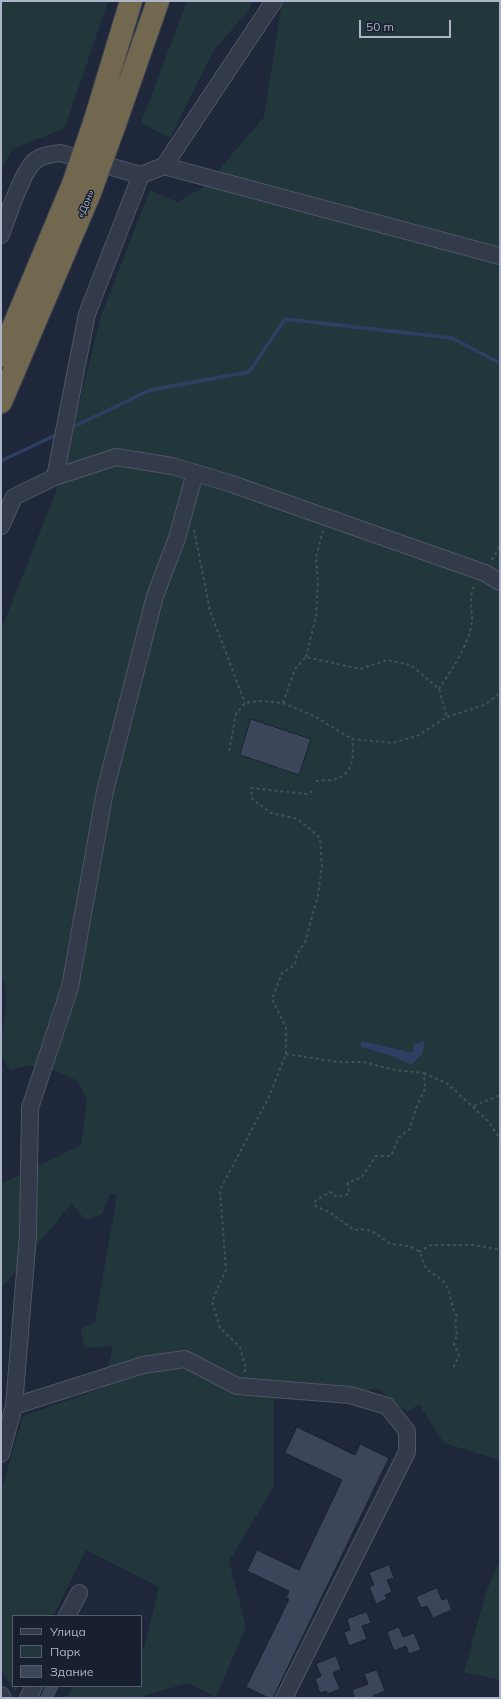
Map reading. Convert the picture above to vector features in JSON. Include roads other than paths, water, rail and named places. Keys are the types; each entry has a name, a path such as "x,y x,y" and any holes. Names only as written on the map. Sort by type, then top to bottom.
{"highway":[{"name":"«Дон»","path":"104,125 131,1"},
{"name":"«Дон»","path":"1,402 82,188 104,125 158,1"},
{"name":"«Дон»","path":"1,356 82,188"}],"street":[{"path":"1,234 26,172 36,160 49,154 60,153 141,175 164,166 274,1"},
{"path":"164,166 500,256"},
{"path":"55,477 87,314 141,175"},
{"path":"1,526 14,498 55,477 116,457 172,466 229,483 485,573 500,582"},
{"path":"1,1454 10,1405 28,1235 30,1108 70,987 105,791 155,596 178,538 195,473"},
{"path":"10,1405 143,1365 185,1359 238,1386 350,1395 387,1406 407,1430 407,1452 284,1698"},
{"path":"68,1615 79,1593"},
{"path":"28,1698 34,1687"}],"water":[{"path":"361,1041 413,1053 414,1044 425,1041 422,1054 411,1065 392,1056 361,1047"}],"waterway":[{"path":"69,429 150,390 249,372 285,319 452,338 500,363"},
{"path":"1,461 58,434"}]}
